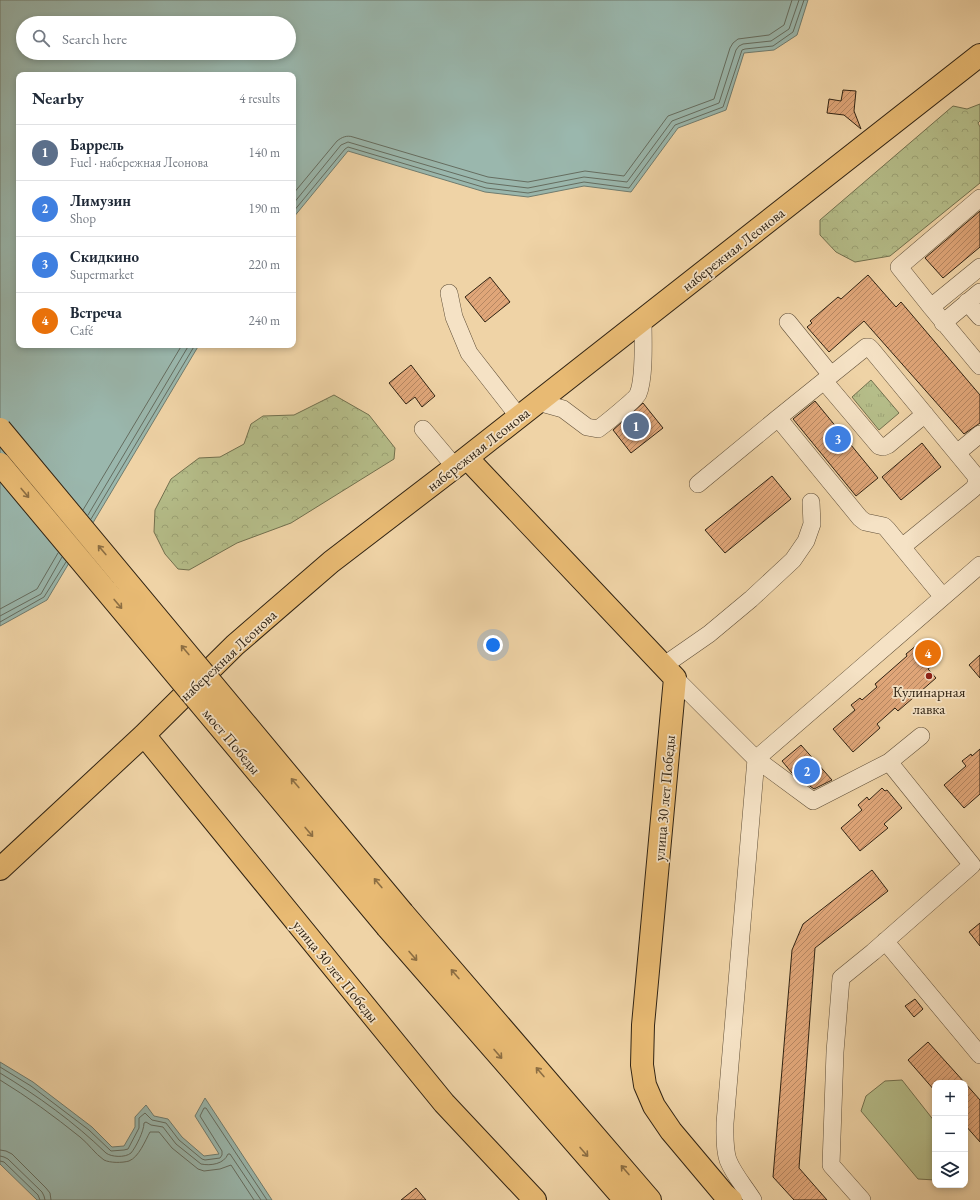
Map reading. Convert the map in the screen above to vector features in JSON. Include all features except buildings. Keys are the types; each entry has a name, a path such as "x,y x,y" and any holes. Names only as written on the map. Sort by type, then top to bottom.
{"main road":[{"name":"набережная Леонова","path":"0,869 144,735 235,646 331,562 980,56"},
{"path":"0,429 395,920 625,1200"},
{"path":"461,462 669,672"},
{"name":"мост Победы","path":"0,464 395,920"},
{"name":"улица 30 лет Победы","path":"669,672 643,1025 642,1065 645,1085 654,1106 671,1131 727,1198"},
{"name":"улица 30 лет Победы","path":"144,735 444,1103 535,1200"},
{"path":"395,920 650,1200"}],"street":[{"path":"980,198 899,266 943,323 980,366"},
{"path":"931,308 980,267"},
{"path":"449,293 454,317 469,354 518,417"},
{"path":"943,323 974,297 980,317"},
{"path":"538,402 563,409 587,427 598,429 638,396 642,376 642,320"},
{"path":"788,322 879,446 883,447 888,445 925,414"},
{"path":"698,484 863,349 869,347 975,475 977,480 973,489 902,547"},
{"path":"778,418 860,518 865,522 884,526 943,597"},
{"path":"423,429 461,462"},
{"path":"957,453 980,434"},
{"path":"811,502 812,524 806,541 793,560 751,600 710,634 669,672 756,759 813,801 890,762 921,736"},
{"path":"754,1200 734,1172 728,1159 725,1146 725,1123 756,759 980,566"},
{"path":"862,1200 831,1165 835,1057 841,978 873,952 972,865 890,762"},
{"path":"885,941 980,1055"}],"green space":[{"path":"980,104 980,121 978,123 980,127 980,183 890,256 855,262 836,252 820,235 820,220 953,106 967,109"},
{"path":"871,380 899,413 879,430 852,397"},
{"path":"334,395 369,415 395,448 394,459 291,523 237,543 189,570 178,569 165,554 154,532 155,510 171,479 199,458 220,457 244,444 251,424 263,416 294,415"},
{"path":"902,1080 932,1118 932,1180 918,1179 861,1111 866,1096 885,1081"}],"water":[{"path":"0,0 808,0 797,35 774,50 744,53 726,110 678,128 631,192 584,186 528,197 485,192 348,151 296,214 296,72 16,72 16,348 197,348 47,600 0,626"},
{"path":"0,1062 33,1082 92,1127 112,1147 124,1146 135,1127 135,1117 146,1105 154,1116 168,1119 182,1137 204,1156 219,1154 195,1116 205,1098 272,1200 37,1200 0,1164"}],"place":[{"name":"Баррель","path":"636,426"},
{"name":"Скидкино","path":"838,439"},
{"name":"Встреча","path":"928,653"},
{"name":"Кулинарная лавка","path":"929,676"},
{"name":"Лимузин","path":"807,771"}]}
